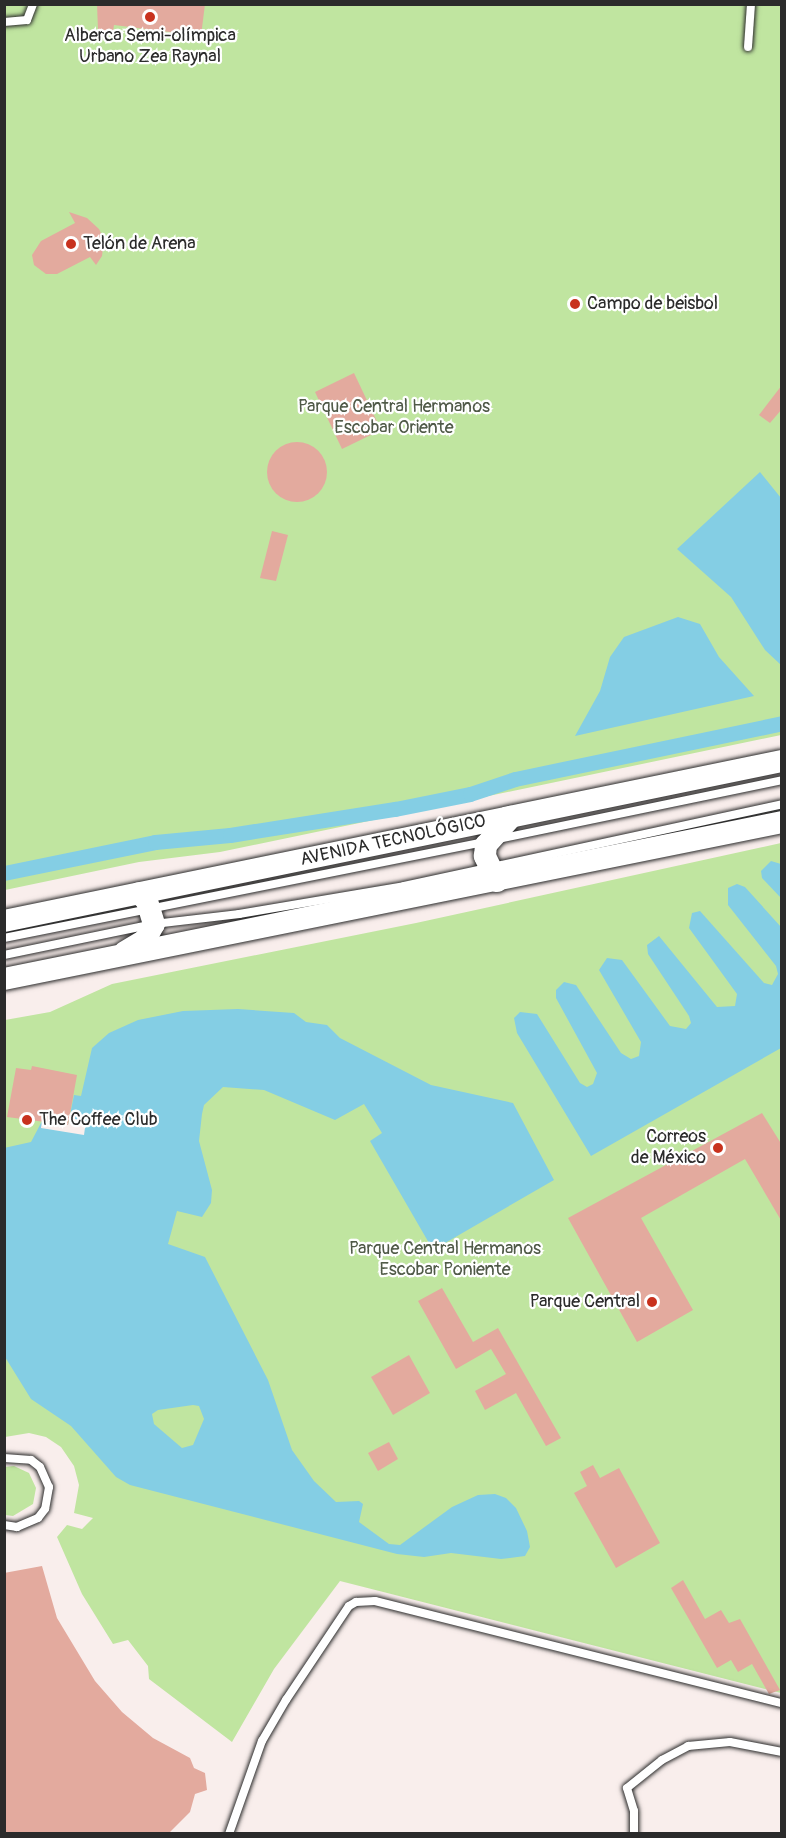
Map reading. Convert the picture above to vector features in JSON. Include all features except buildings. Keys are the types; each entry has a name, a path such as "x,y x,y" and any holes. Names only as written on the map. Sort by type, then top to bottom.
{"main road":[{"name":"AVENIDA TECNOLÓGICO","path":"4,921 147,908 511,817 782,760"},
{"path":"493,874 485,856 489,841 511,817"},
{"path":"4,979 493,874 782,822"},
{"path":"118,956 145,940 147,908"}],"lane":[{"path":"4,22 27,20 33,4"},
{"path":"748,47 751,4"},
{"path":"4,938 782,780"},
{"path":"4,955 147,908 239,914 493,874 782,804"},
{"path":"4,1458 31,1460 40,1467 50,1487 45,1509 38,1518 17,1527 4,1525"},
{"path":"229,1833 262,1742 292,1690 349,1606 357,1602 375,1601 782,1703"},
{"path":"634,1833 634,1811 627,1788 662,1760 688,1746 730,1742 782,1752"}],"green space":[{"name":"Parque Central Hermanos Escobar Oriente","path":"5,5 781,5 781,735 220,852 139,862 5,890"},
{"name":"Parque Central Hermanos Escobar Poniente","path":"781,843 781,1693 340,1581 274,1669 232,1742 149,1679 148,1666 128,1640 113,1644 82,1594 57,1537 67,1525 82,1529 93,1518 74,1513 79,1485 74,1466 61,1447 46,1437 29,1433 5,1437 5,1020 50,1012 112,984 416,923"},
{"path":"14,1466 29,1473 36,1488 33,1504 13,1516 5,1515 4,1467"}],"water":[{"path":"760,472 781,498 781,665 765,650 731,597 677,549"},
{"path":"678,617 700,624 719,657 754,696 575,736 600,691 610,657 624,637"},
{"path":"771,861 781,864 781,898 762,878 761,871"},
{"path":"737,884 745,887 781,927 781,1048 591,1156 517,1033 514,1018 520,1012 537,1014 580,1083 587,1087 593,1084 597,1073 556,998 556,990 564,982 576,985 621,1053 631,1059 639,1056 641,1042 599,970 607,958 622,960 670,1026 686,1029 691,1023 689,1016 648,954 647,945 659,936 717,1007 735,1006 737,994 689,928 692,913 700,911 764,983 772,985 778,974 776,966 728,905 728,888"},
{"path":"238,1009 294,1013 306,1022 327,1025 340,1038 431,1085 513,1103 554,1180 433,1250 370,1141 382,1133 364,1104 335,1120 264,1090 223,1087 204,1105 199,1141 212,1190 211,1203 202,1217 177,1211 168,1244 205,1257 268,1380 292,1450 314,1481 336,1502 359,1501 363,1504 359,1522 389,1544 400,1545 452,1507 478,1495 495,1494 506,1498 516,1508 527,1531 530,1547 525,1556 501,1559 451,1553 424,1557 397,1554 130,1485 116,1477 71,1426 31,1399 5,1357 4,1148 31,1142 42,1121 68,1125 74,1095 81,1096 92,1048 109,1033 138,1020 183,1011","holes":["199,1406 204,1419 193,1445 182,1448 154,1424 152,1414 158,1410"]}],"pier":[{"path":"70,1118 86,1121 84,1135 41,1128 42,1121 68,1125"}],"waterway":[{"path":"4,873 155,842 230,835 395,809 470,794 515,779 782,723"}],"place":[{"name":"Alberca Semi-olímpica Urbano Zea Raynal","path":"150,17"},
{"name":"Telón de Arena","path":"71,244"},
{"name":"Campo de beisbol","path":"575,304"},
{"name":"The Coffee Club","path":"27,1120"},
{"name":"Correos de México","path":"718,1148"},
{"name":"Parque Central","path":"652,1302"}]}
